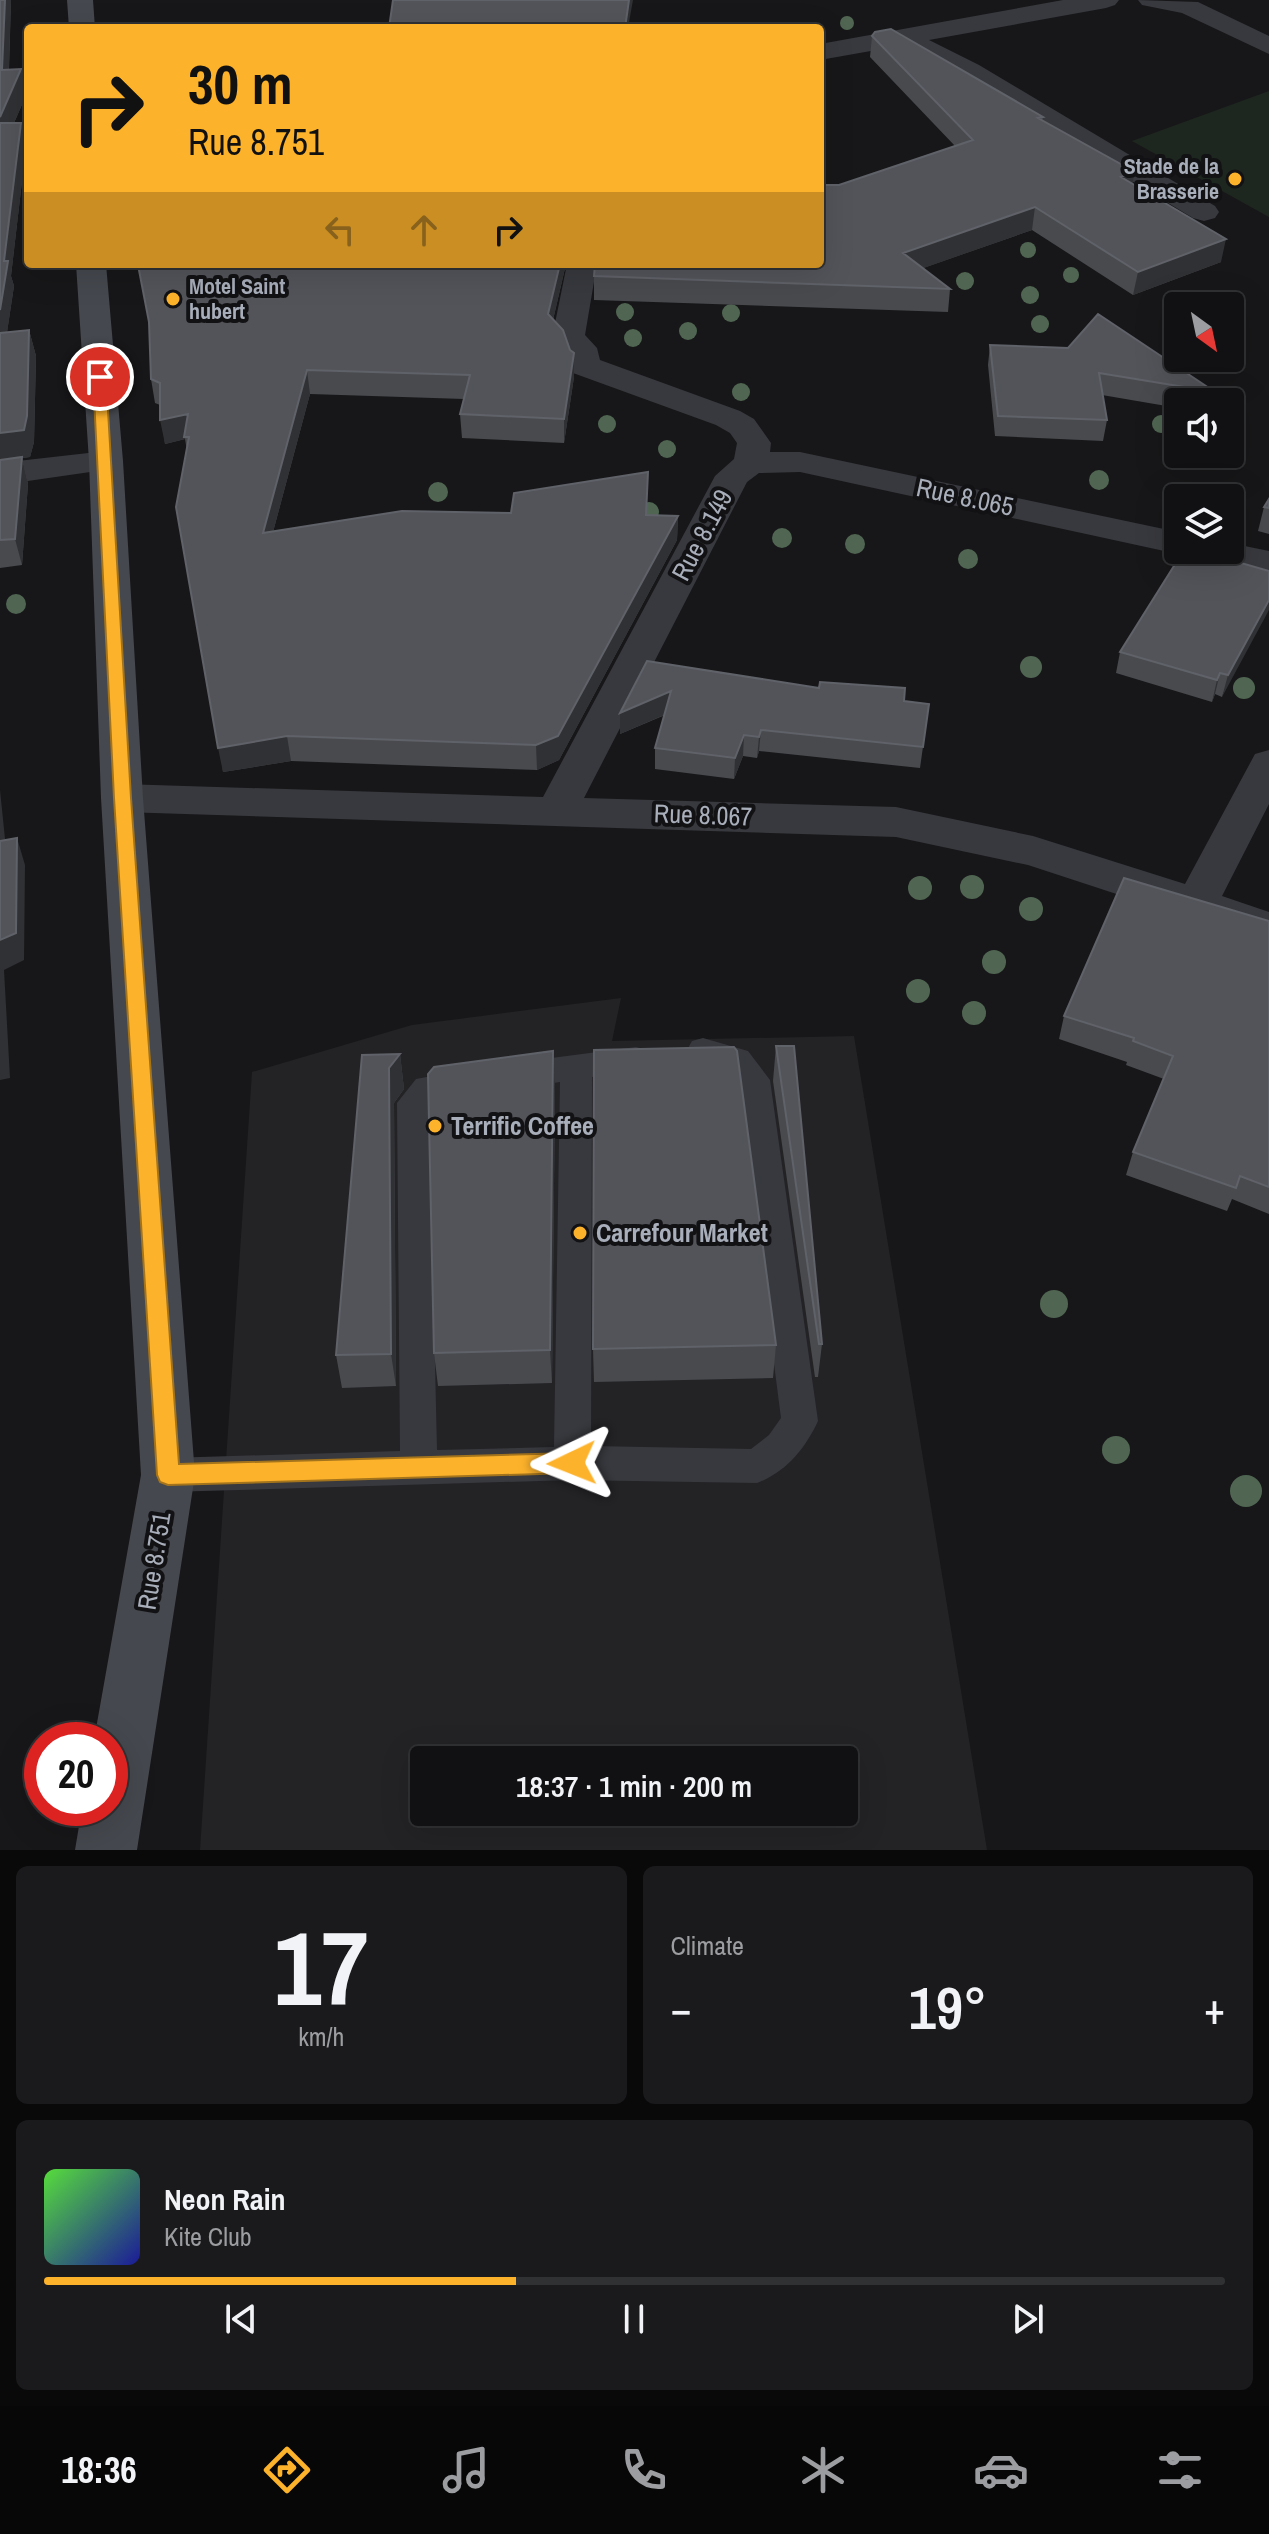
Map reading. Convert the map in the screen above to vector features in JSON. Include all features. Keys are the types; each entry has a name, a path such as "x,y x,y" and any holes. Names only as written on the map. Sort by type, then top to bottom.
{"main road":[{"path":"80,0 82,24"},
{"name":"Rue 8.751","path":"91,268 106,461 122,798 168,1475 106,1850"}],"street":[{"path":"824,51 1106,0"},
{"path":"1151,0 1189,7 1269,46"},
{"path":"902,37 969,71 1204,212"},
{"name":"Rue 8.149","path":"557,810 733,476 751,463 754,443 742,426 728,418 585,366 581,348 568,338 581,268"},
{"path":"0,474 106,461"},
{"name":"Rue 8.065","path":"751,463 800,462 1164,540"},
{"path":"1244,557 1269,562"},
{"path":"1197,903 1269,764"},
{"name":"Rue 8.067","path":"122,798 896,822 1033,851 1269,928"}],"lane":[{"path":"168,1475 419,1469 572,1463 757,1466 782,1447 800,1421 754,1080 737,1060 707,1050 576,1067 427,1088 413,1103 419,1469"},
{"path":"572,1463 576,1067"}],"shaded area":[{"name":"Stade de la Brasserie","path":"1269,91 1269,217 1132,141"},
{"path":"621,998 612,1041 854,1036 987,1850 200,1850 252,1072 412,1025"}],"building":[{"path":"0,0 5,0 2,70 21,69 0,117"},
{"path":"393,0 629,0 626,24 390,24"},
{"path":"891,29 1043,117 1038,118 1135,172 1121,177 1226,239 1138,272 1035,207 903,253 950,289 594,276 595,268 824,268 824,185 839,185 973,140 872,36 875,32"},
{"path":"0,123 21,123 4,261 8,261 0,310"},
{"path":"139,268 559,268 548,314 563,330 574,353 564,419 460,414 470,375 307,370 263,533 402,511 511,513 514,493 648,472 646,515 678,516 558,736 536,745 287,736 218,748 176,507 189,437 184,437 188,414 160,420 160,383 151,379 149,322"},
{"path":"1098,314 1164,358 1164,372 1185,372 1209,388 1191,388 1099,373 1107,420 998,416 990,345 1068,348"},
{"path":"29,330 24,430 0,433 0,333"},
{"path":"22,457 15,539 0,540 0,460"},
{"path":"1175,564 1244,564 1269,571 1269,600 1228,675 1220,673 1217,680 1120,652"},
{"path":"647,661 819,688 820,682 905,688 904,701 929,704 923,747 761,730 759,737 744,735 735,758 655,748 671,691 620,713"},
{"path":"17,838 16,933 0,940 0,841"},
{"path":"1124,878 1269,921 1269,1187 1240,1176 1236,1188 1133,1152 1173,1056 1133,1041 1134,1038 1064,1016"},
{"path":"776,1046 794,1046 822,1344 819,1344"},
{"path":"734,1047 737,1051 776,1345 593,1349 594,1050"},
{"path":"553,1051 550,1350 434,1353 428,1074 434,1067"},
{"path":"400,1054 389,1068 391,1354 336,1355 362,1055"}],"place":[{"name":"Stade de la Brasserie","path":"1235,179"},
{"name":"Motel Saint hubert","path":"173,299"},
{"name":"Terrific Coffee","path":"435,1126"},
{"name":"Carrefour Market","path":"580,1233"}],"route":[{"path":"100,377 122,798 168,1475 572,1463"}]}
